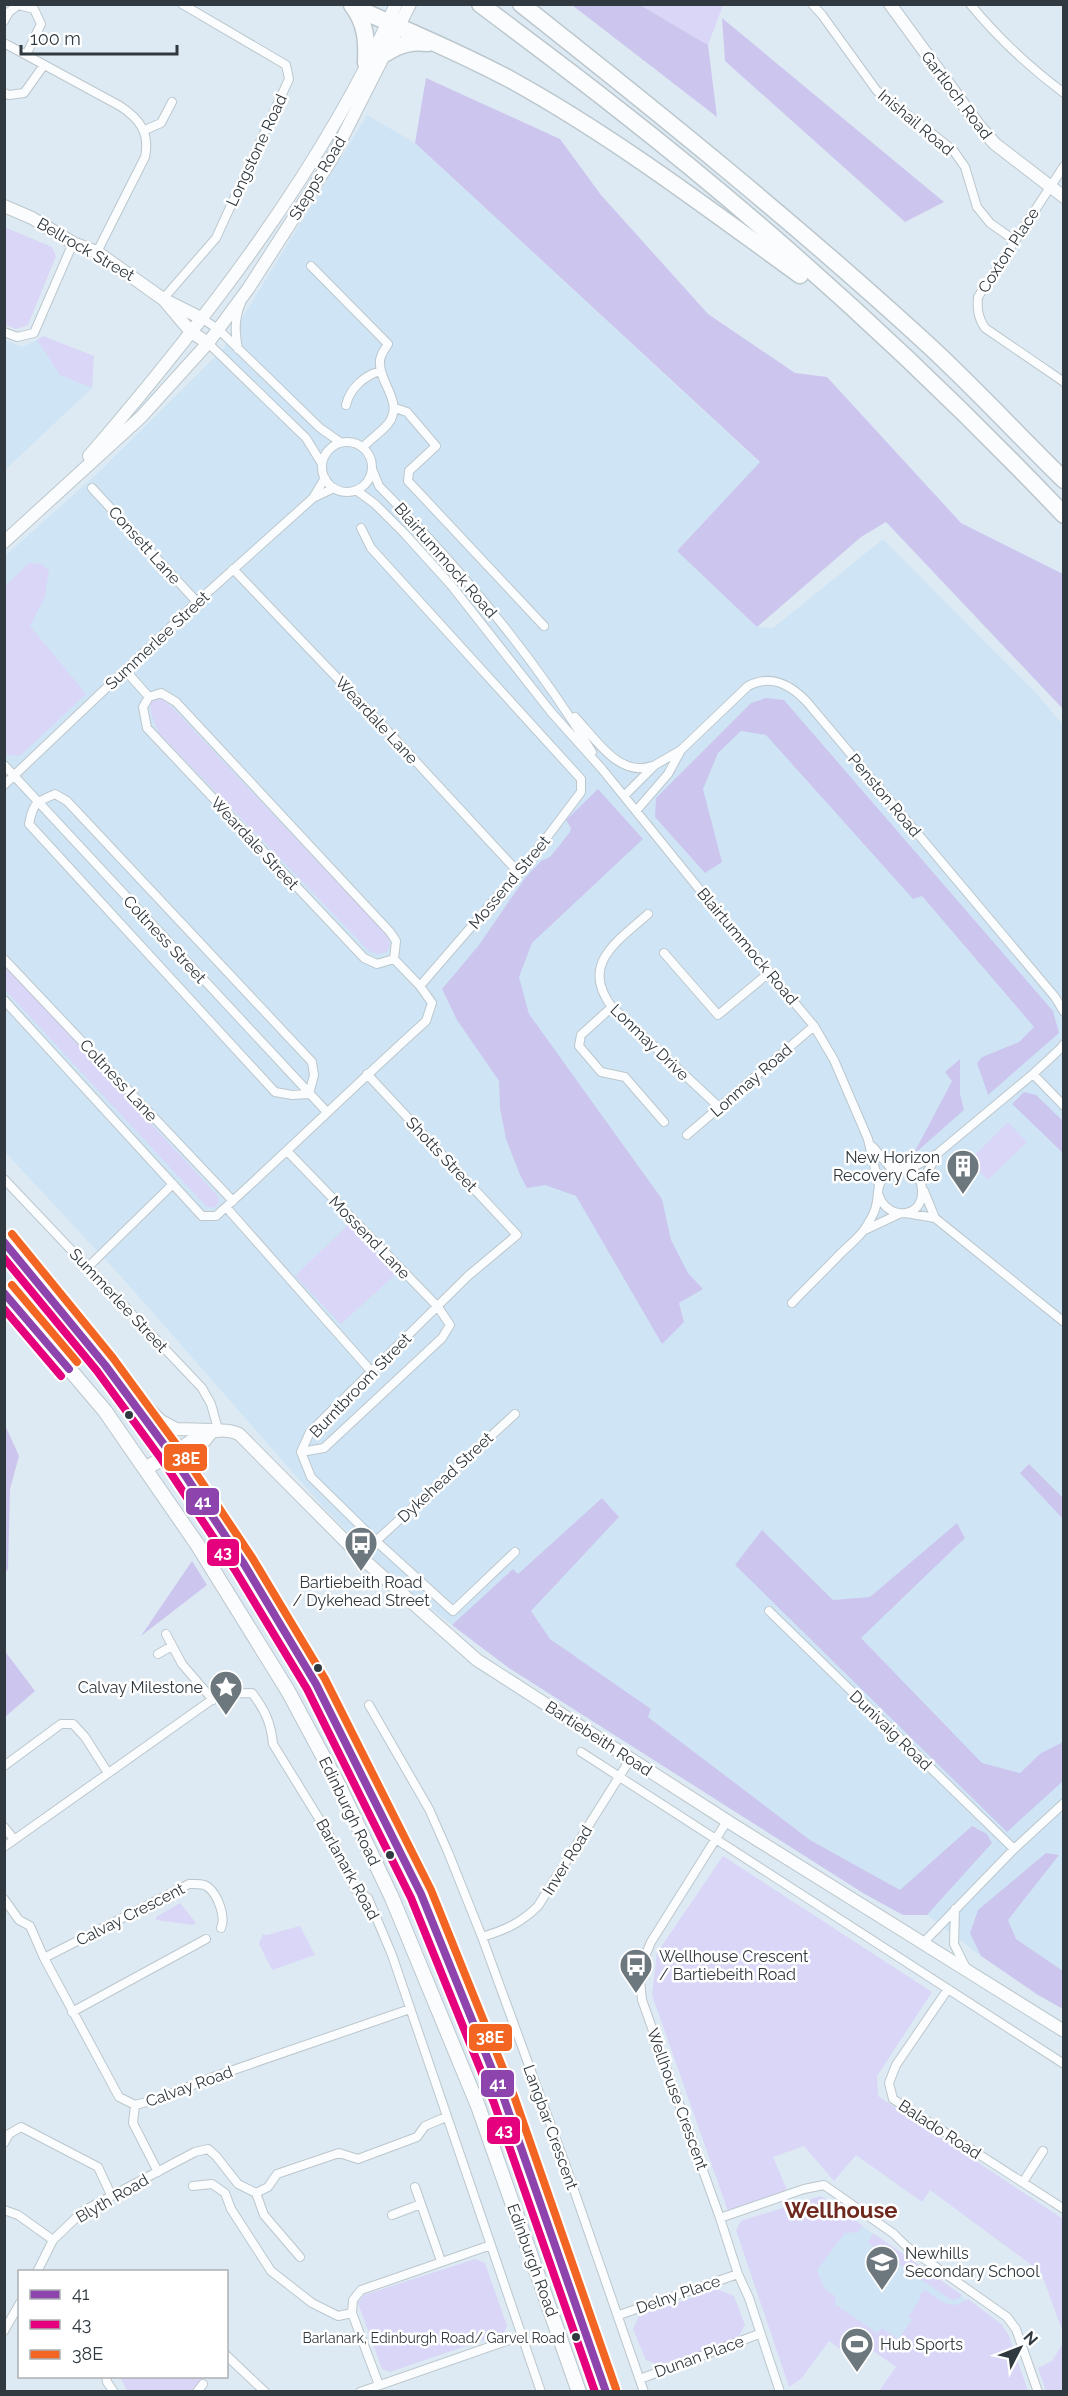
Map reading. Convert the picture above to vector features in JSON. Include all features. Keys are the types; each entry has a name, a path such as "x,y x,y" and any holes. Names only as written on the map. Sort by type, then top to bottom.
{"highway":[{"path":"352,4 515,82 646,163 878,331"},
{"path":"352,4 360,15 367,39 366,63"},
{"path":"480,4 615,106 754,221 878,331 1064,515"},
{"path":"521,4 628,88 792,223 927,344 1064,480"},
{"path":"386,53 413,41 440,45"}],"main road":[{"name":"Edinburgh Road","path":"4,1241 105,1365 171,1454 244,1564 316,1684 421,1894 504,2099 606,2391"},
{"name":"Edinburgh Road","path":"4,1292 105,1411 146,1468 197,1544 288,1691 339,1786 392,1898 478,2106 579,2391"},
{"path":"146,1468 171,1454"}],"street":[{"name":"Longstone Road","path":"164,299 216,238 289,79 286,65 182,4"},
{"name":"Stepps Road","path":"4,542 141,417 208,343 248,289 331,160 386,53 394,25 396,4"},
{"name":"Stepps Road","path":"55,495 136,402 191,332 267,228 313,159 366,63 410,4"},
{"name":"Inishail Road","path":"812,4 878,91 953,150 965,167 977,207 990,223 1014,240"},
{"name":"Gartloch Road","path":"890,4 979,126 995,144 1064,197"},
{"path":"970,4 1004,42 1043,78 1064,93"},
{"path":"4,21 9,12 18,5 34,9 41,24 26,55"},
{"path":"4,43 120,106 134,115 145,130 147,144 145,157 97,252"},
{"path":"4,93 9,95 24,93 44,65"},
{"path":"145,130 161,123 172,102"},
{"name":"Coxton Place","path":"1064,166 978,297 977,308 979,320 985,328 1064,382"},
{"name":"Bellrock Street","path":"4,206 32,218 74,243 97,252 164,299 201,318"},
{"path":"4,332 17,337 33,333 74,243"},
{"path":"312,266 388,344 380,358 381,371 395,408 389,423 363,447"},
{"path":"238,349 235,334 236,320 248,289"},
{"name":"Bellrock Street","path":"164,299 191,332"},
{"path":"201,318 218,329 321,428 340,442"},
{"path":"191,332 208,343 306,438 322,464 325,478 334,488 345,492 356,490 370,478 372,470 371,457 363,447 352,442 340,442 331,447 322,464"},
{"path":"346,405 348,395 358,384 373,373 381,371"},
{"path":"395,408 407,412 436,446 409,471 408,481 544,626"},
{"name":"Blairtummock Road","path":"372,470 379,486 462,575 562,704 602,769"},
{"path":"313,498 325,478"},
{"name":"Consett Lane","path":"92,488 197,602"},
{"path":"313,498 334,488"},
{"name":"Blairtummock Road","path":"356,490 375,504 451,585 551,712 602,769 814,1026 834,1060 868,1139 878,1190"},
{"name":"Summerlee Street","path":"4,785 197,602 313,498"},
{"name":"Mossend Street","path":"361,528 371,548 581,779 582,792 519,873 420,986"},
{"name":"Weardale Lane","path":"233,569 519,873"},
{"path":"125,670 149,697 161,693 177,702 390,932 396,941 394,959 420,986 432,1003 426,1021 326,1111 287,1151 226,1207 371,1371"},
{"name":"Penston Road","path":"624,796 655,765 681,750 748,686 759,680 774,681 795,689 1055,997 1064,1012"},
{"name":"Weardale Street","path":"149,697 142,707 147,728 364,958 377,964 394,959"},
{"path":"562,704 615,760 634,768 648,768 655,765"},
{"name":"Penston Road","path":"636,811 669,774 681,750"},
{"name":"Coltness Street","path":"4,765 326,1111"},
{"path":"55,794 67,801 312,1062 314,1076 309,1094 292,1095 275,1092 29,825 32,809 37,802 55,794"},
{"name":"Lonmay Drive","path":"648,914 607,952 601,964 599,983 612,1007 719,1107"},
{"path":"664,953 718,1015 770,972"},
{"name":"Coltness Lane","path":"4,959 233,1200"},
{"name":"Coltness Lane","path":"4,1000 202,1216 216,1216 226,1207"},
{"path":"612,1007 580,1035 579,1046 601,1072 625,1077 664,1122"},
{"name":"Lonmay Road","path":"687,1135 814,1026"},
{"path":"792,1303 864,1230 875,1212 878,1190 886,1174 915,1166 938,1154 1033,1074 1064,1044"},
{"name":"Shotts Street","path":"367,1074 517,1235"},
{"path":"1033,1074 1064,1106"},
{"name":"Blairtummock Road","path":"868,1139 883,1160 898,1169"},
{"name":"Mossend Lane","path":"287,1151 438,1307 450,1324"},
{"path":"864,1230 917,1206 921,1200 922,1185 938,1154"},
{"path":"898,1169 913,1173 922,1185 935,1218 1064,1322"},
{"name":"Summerlee Street","path":"4,1179 202,1388 211,1404 216,1429"},
{"path":"88,1267 173,1184"},
{"path":"878,1190 884,1206 890,1211 935,1218"},
{"name":"Burntbroom Street","path":"301,1452 310,1432 468,1276 517,1235"},
{"name":"Burntbroom Street","path":"301,1452 324,1448 442,1338 450,1324"},
{"name":"Bartiebeith Road","path":"105,1365 120,1374 161,1422 176,1429 233,1431 243,1437 364,1560 477,1660 727,1821 1064,2031"},
{"name":"Dykehead Street","path":"376,1541 515,1414"},
{"path":"171,1454 185,1444 216,1429"},
{"path":"197,1494 197,1450 216,1429"},
{"path":"301,1452 311,1477 376,1541 453,1611 515,1552"},
{"name":"Dunivaig Road","path":"769,1611 1014,1849"},
{"path":"166,1634 182,1664 213,1700"},
{"path":"158,1654 172,1646"},
{"name":"Barlanark Road","path":"14,1838 62,1807 220,1694 252,1693 267,1713 272,1728 273,1744 334,1843 355,1889 368,1898 392,1955 541,2391"},
{"name":"Langbar Crescent","path":"369,1705 429,1809 482,1936 619,2314 644,2391"},
{"path":"4,1766 61,1724 73,1724 85,1737 108,1773"},
{"name":"Bartiebeith Road","path":"580,1752 1064,2064"},
{"name":"Inver Road","path":"482,1936 508,1929 528,1916 538,1906 630,1758"},
{"path":"923,1942 1014,1849 1064,1803"},
{"name":"Wellhouse Crescent","path":"727,1821 651,1942 639,1971 642,2000 780,2391"},
{"path":"4,1827 14,1838 4,1847"},
{"name":"Calvay Crescent","path":"44,1958 189,1884 202,1884 210,1888 222,1912 224,1922 221,1928"},
{"name":"Calvay Road","path":"4,1899 19,1920 30,1926 72,2012 119,2097 135,2105 155,2100 213,2077 410,2009"},
{"path":"955,1908 954,1944 968,1971"},
{"path":"72,2012 206,1939"},
{"name":"Balado Road","path":"948,1989 896,2065 889,2083 893,2099 1064,2209"},
{"path":"135,2105 133,2122 158,2172"},
{"path":"300,2257 264,2215 256,2193 268,2187 277,2174 339,2153 358,2159 417,2137 425,2126 446,2117"},
{"path":"4,2143 9,2134 21,2127 98,2167 111,2196"},
{"name":"Blyth Road","path":"37,2270 53,2240 83,2211 195,2152 208,2149 238,2184 256,2193"},
{"path":"1023,2182 1042,2151"},
{"path":"193,2186 212,2184 225,2193 231,2209 271,2271 312,2303 338,2316 352,2313"},
{"path":"720,2218 804,2189 824,2185 1007,2317 1016,2329 1038,2391"},
{"path":"415,2187 441,2261"},
{"path":"393,2215 421,2205"},
{"path":"4,2210 18,2215 53,2240"},
{"path":"379,2385 352,2313 353,2300 361,2290 490,2245"},
{"name":"Delny Place","path":"619,2314 738,2274"},
{"path":"4,2331 18,2306"},
{"name":"Dunan Place","path":"639,2379 759,2334"},
{"path":"360,2391 522,2336"},
{"path":"228,2357 265,2391"},
{"path":"106,2378 106,2382 114,2391"},
{"path":"197,2391 203,2384"}],"shaded area":[{"path":"572,5 640,5 708,45 717,117"},
{"path":"640,5 723,5 708,45"},
{"path":"722,18 944,202 905,222 725,61"},
{"path":"426,78 560,139 601,195 708,314 795,373 827,377 961,523 1063,574 1063,709 886,522 861,537 757,627 677,551 760,462 415,143"},
{"path":"367,115 415,143 760,463 677,551 757,627 773,628 883,539 1037,694 1063,725 1063,1971 1016,1939 1008,1921 981,1956 927,1915 903,1915 863,1893 509,1668 452,1625 388,1574 324,1508 125,1281 5,1152 4,557 101,470 223,349"},
{"path":"4,227 52,247 56,256 28,325 16,329 5,325"},
{"path":"43,336 94,356 92,388 60,375 37,340"},
{"path":"5,340 22,347 37,340 60,375 92,388 5,470"},
{"path":"29,563 42,564 49,571 45,597 30,626 86,694 20,756 8,755 5,751 4,587"},
{"path":"155,698 162,699 171,706 388,937 390,944 387,952 378,954 369,951 159,733 151,714 150,704"},
{"path":"766,698 784,700 1053,1011 1059,1033 988,1095 977,1063 982,1057 1019,1042 1034,1027 922,896 913,899 766,735 741,731 718,753 703,789 722,862 705,873 655,817 656,798 751,703"},
{"path":"598,789 643,839 532,943 519,977 529,1014 662,1199 671,1240 688,1273 703,1289 679,1303 684,1322 662,1344 576,1196 545,1185 527,1188 506,1139 500,1108 499,1081 457,1020 442,989 479,945 525,878 541,861 550,857 570,832 571,828 566,820"},
{"path":"5,966 217,1195 219,1202 214,1208 206,1206 5,990"},
{"path":"960,1059 960,1094 964,1110 913,1155 952,1081 945,1072"},
{"path":"1024,1092 1036,1095 1063,1121 1063,1153 1012,1104"},
{"path":"1008,1122 1027,1142 988,1180 969,1161"},
{"path":"349,1224 396,1274 341,1324 295,1276"},
{"path":"5,1425 19,1456 10,1489 8,1569 5,1573"},
{"path":"1029,1464 1063,1498 1063,1519 1020,1473"},
{"path":"602,1498 619,1517 531,1611 550,1639 651,1709 648,1717 810,1840 900,1890 972,1826 987,1834 992,1843 927,1915 903,1915 863,1893 509,1668 452,1625 513,1569 518,1574"},
{"path":"957,1523 965,1538 861,1638 982,1763 1020,1773 1041,1753 1063,1742 1063,1781 1007,1832 735,1565 762,1530 833,1600 870,1597"},
{"path":"192,1561 207,1585 141,1636"},
{"path":"4,1650 35,1691 5,1717 4,1717"},
{"path":"1046,1853 1059,1855 1008,1920 1016,1939 1063,1971 1063,2009 1038,1995 981,1956 970,1933 978,1910"},
{"path":"723,1856 932,1992 877,2076 878,2096 1063,2219 1063,2333 1041,2272 930,2190 922,2202 856,2155 834,2181 804,2146 773,2157 787,2190 728,2211 652,1995 657,1953"},
{"path":"180,1903 196,1923 193,1925 156,1920 156,1917"},
{"path":"300,1926 315,1955 272,1970 259,1944 263,1934 267,1935"},
{"path":"821,2196 863,2226 858,2232 845,2233 817,2270 824,2288 836,2297 835,2304 877,2333 882,2328 898,2339 912,2320 908,2317 919,2301 921,2293 926,2290 946,2304 956,2305 968,2299 1001,2324 1009,2336 1028,2391 879,2391 896,2367 861,2342 850,2356 829,2341 801,2379 789,2387 736,2230 741,2221"},
{"path":"845,2214 1001,2324 1009,2336 1028,2391 897,2355 824,2301 809,2262"},
{"path":"873,2233 962,2295 958,2299 951,2300 868,2243"},
{"path":"475,2259 485,2263 507,2326 504,2333 390,2372 382,2369 358,2303 364,2295"},
{"path":"717,2289 734,2296 745,2325 738,2338 662,2366 646,2360 633,2329 639,2316"},
{"path":"1063,2343 1063,2391 1046,2391 1038,2368 1052,2361"},
{"path":"120,2378 203,2378 195,2392 127,2391"}],"transit line":[{"name":"38E","path":"12,1234 113,1358 179,1448 253,1559 325,1679 431,1890 514,2096 616,2389"},
{"name":"41","path":"4,1242 105,1365 171,1454 244,1564 316,1684 421,1894 504,2099 606,2392"},
{"name":"43","path":"4,1258 97,1371 162,1460 235,1570 307,1689 411,1898 494,2103 595,2392"},
{"name":"38E","path":"12,1285 77,1362"},
{"name":"41","path":"4,1293 69,1369"},
{"name":"43","path":"4,1309 61,1376"}],"place":[{"name":"New Horizon Recovery Cafe","path":"963,1195"},
{"name":"Bartiebeith Road / Dykehead Street","path":"361,1572"},
{"name":"Calvay Milestone","path":"226,1716"},
{"name":"Wellhouse Crescent / Bartiebeith Road","path":"636,1994"},
{"name":"Newhills Secondary School","path":"882,2291"},
{"name":"Barlanark, Edinburgh Road/ Garvel Road","path":"576,2337"},
{"name":"Hub Sports","path":"857,2373"}],"district":[{"name":"Wellhouse","path":"841,2210"}]}
